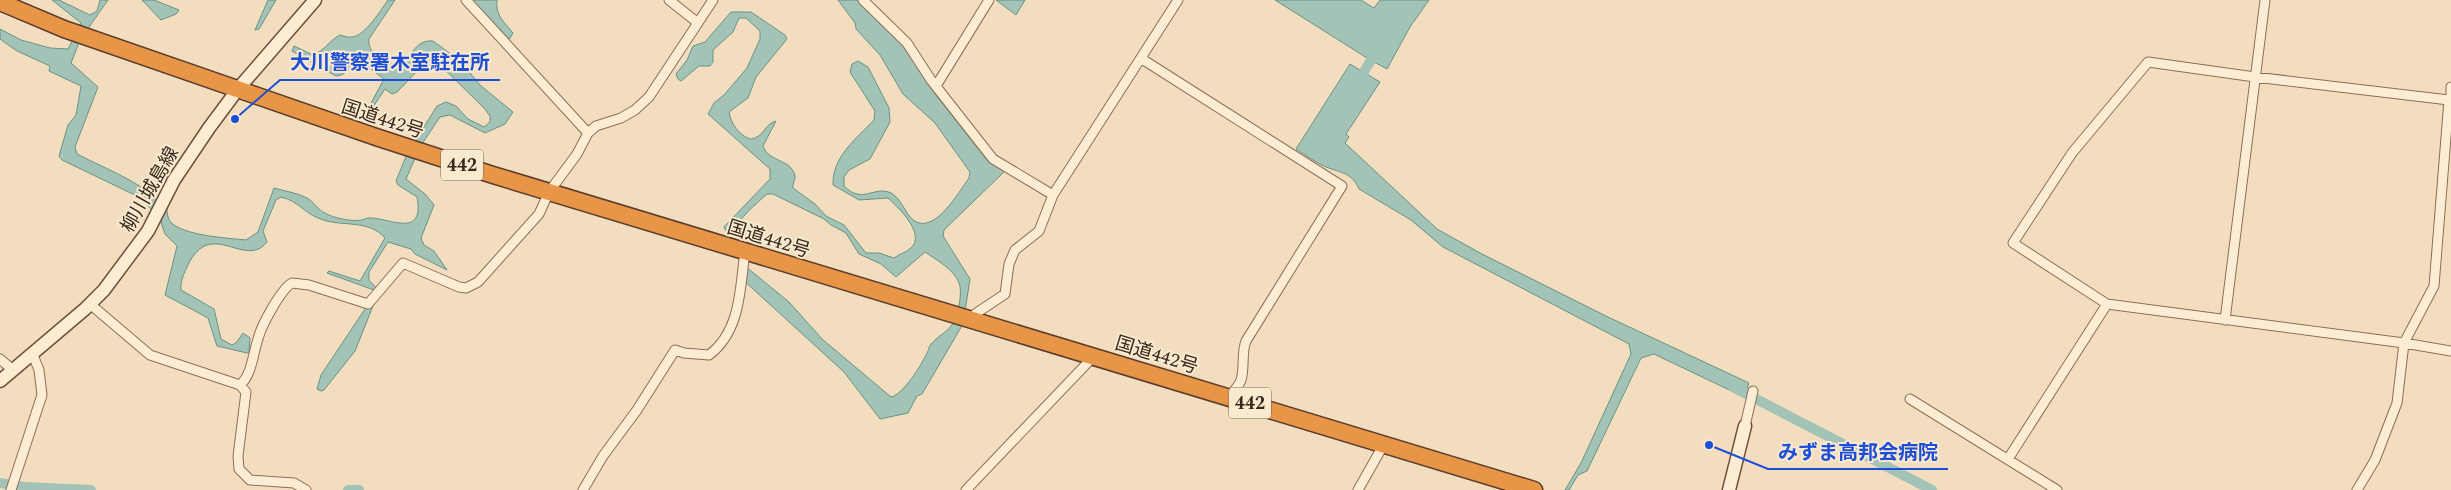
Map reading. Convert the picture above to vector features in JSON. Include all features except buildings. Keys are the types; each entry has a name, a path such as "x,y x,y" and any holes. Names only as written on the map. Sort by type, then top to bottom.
{"highway":[{"name":"国道442号","path":"6,3 64,29 376,138 930,308 1534,490"}],"main road":[{"name":"柳川城島線","path":"0,381 33,355 90,304 132,255 148,231 191,154 238,89 315,0"},
{"path":"1729,490 1745,426"}],"street":[{"path":"466,0 588,133"},
{"path":"669,0 698,23"},
{"path":"240,385 246,380 258,336 288,285 297,282 368,304 376,298 395,270 403,263 459,286 472,286 478,282 539,214 549,192 577,154 588,133 596,126 621,118 649,97 713,0"},
{"path":"863,0 908,43 936,86 993,159 1053,195"},
{"path":"936,86 990,0"},
{"path":"970,320 975,314 1005,294 1009,264 1015,250 1039,231 1053,195 1142,59 1178,0"},
{"path":"2225,320 2265,0"},
{"path":"1142,59 1342,186 1246,341 1242,350 1244,362 1240,381 1229,397"},
{"path":"2450,100 2148,62 2072,153 2014,243 2107,304 2404,343 2451,351"},
{"path":"2356,490 2375,460 2397,403 2404,343 2434,286 2451,87"},
{"path":"583,490 603,456 638,410 675,350 709,356 720,347 730,334 740,295 744,251"},
{"path":"90,304 150,355 240,385 246,392 238,469 250,480 294,483 305,489"},
{"path":"2008,459 2107,304"},
{"path":"12,486 29,440 42,396 38,370 33,355"},
{"path":"966,490 1094,356"},
{"path":"0,359 13,370"},
{"path":"1745,426 1753,391"},
{"path":"1910,399 2058,490"},
{"path":"1358,490 1384,444"}],"shaded area":[{"path":"52,0 59,0 90,15 97,11 100,0 108,0 87,30 84,30 71,63 98,87 75,147 77,154 124,177 147,191 167,208 170,222 181,229 209,236 246,240 258,232 274,188 303,196 323,212 338,218 362,220 369,218 403,223 410,222 416,218 418,210 417,197 398,185 396,181 407,154 437,106 446,102 456,106 468,119 484,127 490,122 490,116 484,108 434,59 426,62 397,92 392,94 385,89 373,107 370,105 384,79 362,62 343,74 336,76 292,51 294,46 313,55 340,35 357,36 372,22 388,0 395,0 369,39 370,46 377,56 388,63 396,65 408,58 424,42 433,41 459,60 481,86 513,112 505,124 485,133 450,115 440,117 420,147 406,179 425,194 434,205 421,238 424,245 434,251 447,270 415,254 411,249 388,242 369,272 369,280 379,291 355,351 324,390 321,391 317,389 321,375 371,300 374,290 327,273 329,271 360,281 385,238 370,228 335,223 318,218 293,202 281,197 276,200 263,231 267,242 258,249 249,251 217,244 207,245 197,251 185,271 181,290 214,309 221,339 232,345 236,343 243,333 250,338 249,352 247,353 217,346 208,318 165,295 177,246 165,234 160,219 141,198 62,160 59,156 68,125 76,115 81,86 49,71 50,66 17,51 0,39 0,29 21,40 50,48 68,49 81,23"},
{"path":"142,0 154,0 179,10 176,14 161,20"},
{"path":"268,0 276,0 259,29 255,30"},
{"path":"472,0 497,0 497,10 503,22 513,33 509,40"},
{"path":"838,0 857,0 903,45 932,90 987,160 1005,171 944,230 943,236 970,279 963,324 922,394 917,396 908,413 880,419 844,372 742,279 745,266 789,302 822,339 891,397 901,391 912,378 931,344 952,324 957,313 960,297 960,287 957,278 944,265 925,252 896,277 881,264 859,254 846,233 824,219 773,194 767,194 748,212 736,227 734,233 726,231 724,227 770,179 770,169 708,114 714,103 724,95 747,68 760,39 760,31 746,18 739,18 733,32 713,50 713,62 710,66 699,66 681,81 676,74 687,60 693,46 705,42 731,12 751,12 785,35 787,39 756,77 748,98 729,112 732,121 739,132 750,139 761,134 769,125 776,121 763,146 770,155 793,170 795,177 793,188 815,204 826,216 844,225 866,253 879,253 894,258 911,248 915,242 913,229 904,215 888,198 859,200 833,185 836,166 846,149 874,120 875,111 850,72 852,64 858,61 868,67 889,108 890,122 870,159 849,170 844,177 844,186 857,194 879,191 891,193 898,198 913,220 921,223 930,222 946,210 969,178 970,172 935,123 903,94 880,55 856,29 855,23"},
{"path":"996,0 1025,0 1016,15"},
{"path":"1275,0 1361,0 1374,8 1380,0 1429,0 1410,27 1387,69 1374,62 1373,64 1367,58"},
{"path":"1350,64 1380,82 1346,134 1349,137 1345,143 1437,229 1482,254 1608,317 1749,383 1744,397 1654,354 1641,358 1587,471 1578,475 1569,490 1565,490 1581,463 1631,354 1629,344 1443,247 1411,220 1359,189 1352,178 1320,164 1296,149"}],"waterway":[{"path":"1357,83 1376,52"},
{"path":"1733,387 1932,490"},
{"path":"0,483 25,487 91,490"},
{"path":"348,490 359,490"}],"place":[{"name":"大川警察署木室駐在所","path":"235,119"},
{"name":"みずま高邦会病院","path":"1709,445"}]}
